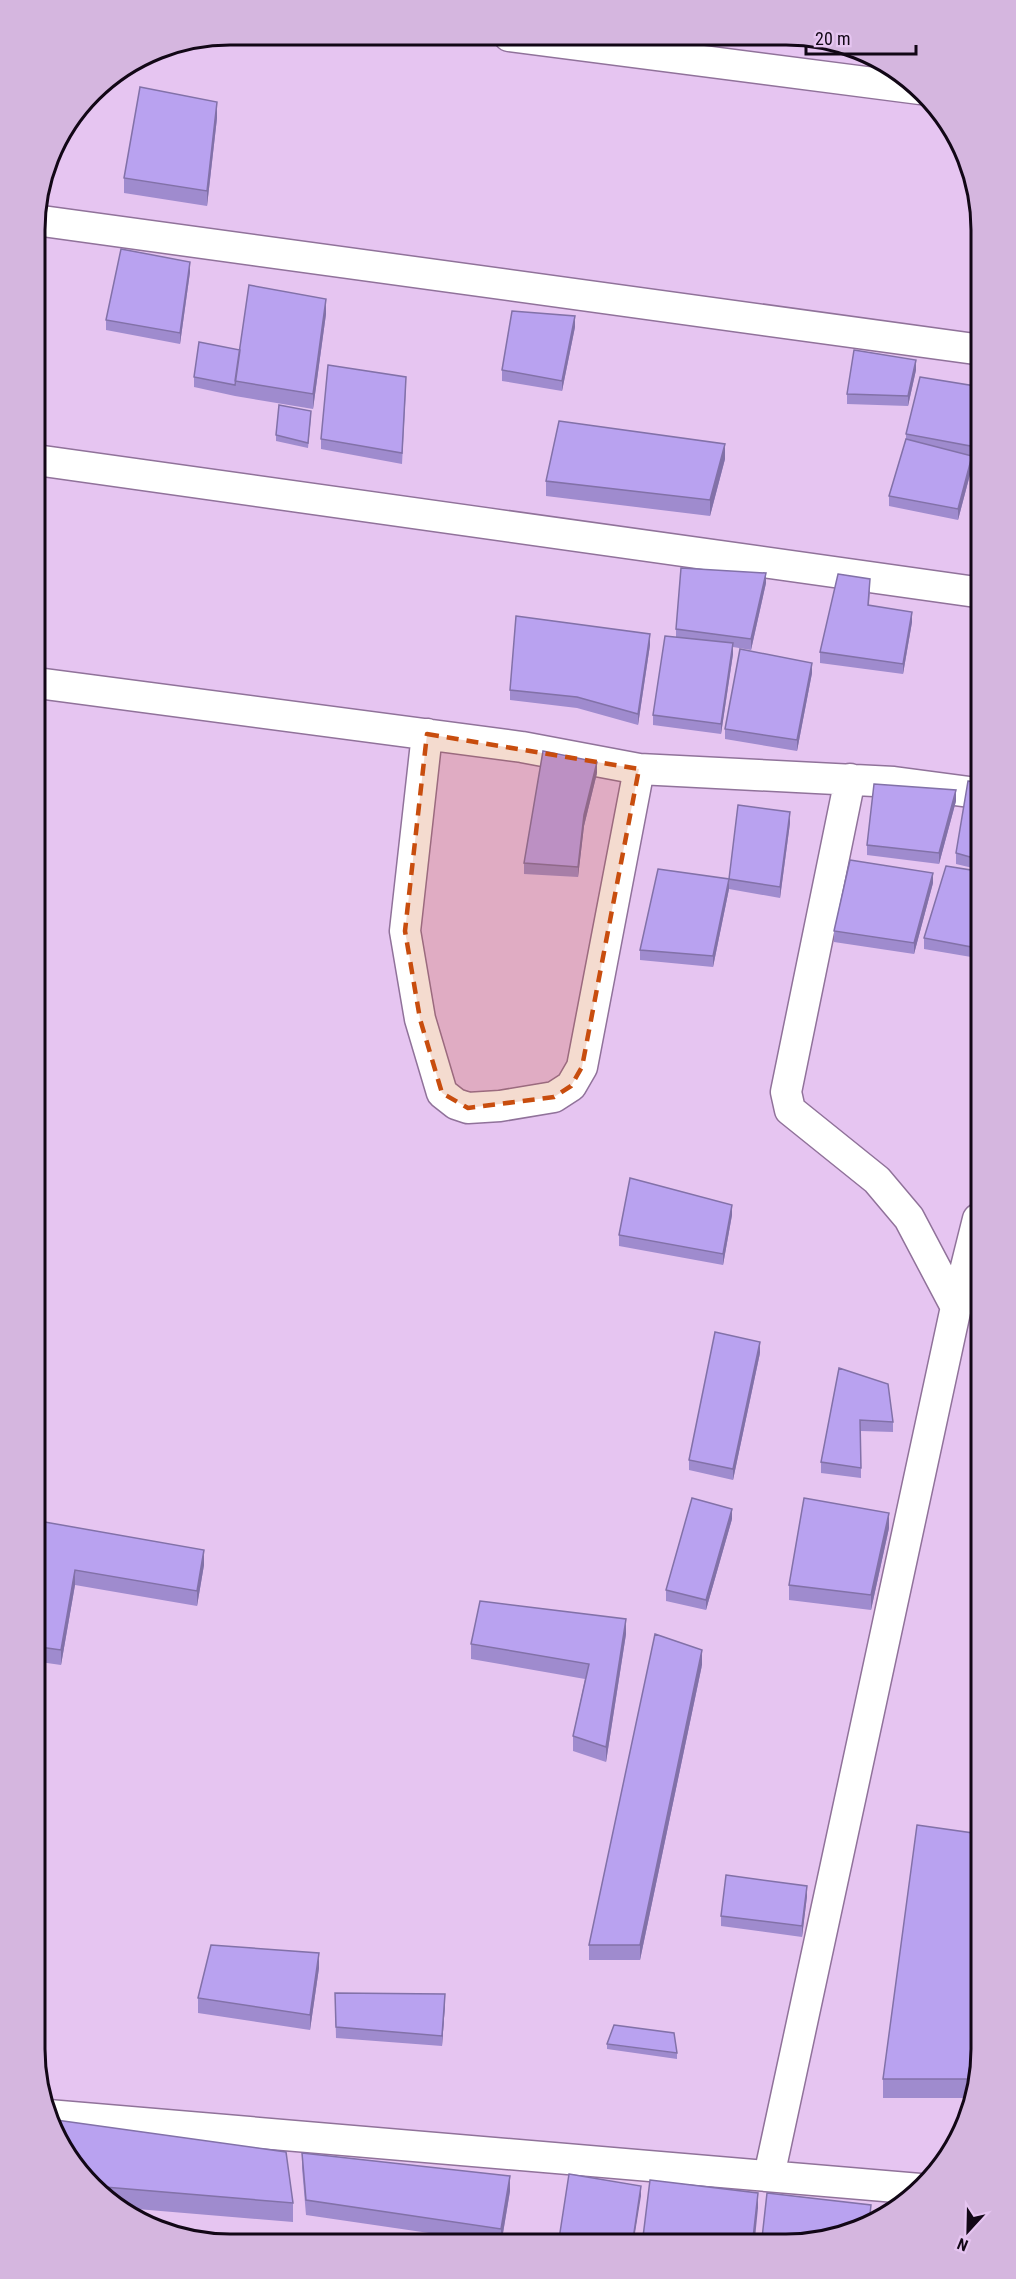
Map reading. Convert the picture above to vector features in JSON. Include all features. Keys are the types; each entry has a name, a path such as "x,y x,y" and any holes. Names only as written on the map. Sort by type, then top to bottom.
{"street":[{"path":"579,45 903,87"},
{"path":"45,221 971,349"},
{"path":"45,461 971,591"},
{"path":"45,684 522,747 639,769 894,782 971,792"},
{"path":"427,734 405,931 420,1018 442,1093 456,1104 468,1108 500,1106 554,1097 571,1086 582,1067 639,769"},
{"path":"850,779 786,1092 790,1110 877,1180 909,1218 956,1307"},
{"path":"769,2176 956,1307 971,1247"},
{"path":"58,2116 908,2188"}],"highlighted area":[{"path":"427,734 639,769 582,1067 571,1086 554,1097 468,1108 442,1093 420,1019 405,931"}],"building":[{"path":"140,87 217,102 207,191 124,178"},
{"path":"121,249 190,262 180,333 106,320"},
{"path":"249,285 326,299 313,394 235,381"},
{"path":"512,311 575,316 562,381 502,370"},
{"path":"199,342 240,350 235,385 194,377"},
{"path":"854,350 916,360 908,396 847,394"},
{"path":"328,365 406,377 402,453 321,439"},
{"path":"920,377 971,385 971,446 906,434"},
{"path":"279,405 311,411 308,443 276,435"},
{"path":"559,421 725,444 710,500 546,481"},
{"path":"906,439 971,456 958,509 889,496"},
{"path":"681,568 766,573 751,639 676,629"},
{"path":"838,574 870,579 868,605 912,612 903,664 820,652"},
{"path":"516,616 650,634 638,714 577,697 510,690"},
{"path":"665,636 733,643 721,724 653,715"},
{"path":"740,649 812,663 797,740 725,729"},
{"path":"543,751 597,762 584,815 578,867 524,863"},
{"path":"968,781 971,781 971,857 956,853"},
{"path":"874,784 956,790 939,853 867,845"},
{"path":"738,805 790,812 780,887 729,879"},
{"path":"850,860 933,873 914,943 834,931"},
{"path":"946,866 971,870 971,947 924,938"},
{"path":"658,869 729,879 713,956 640,950"},
{"path":"630,1178 732,1205 723,1254 619,1235"},
{"path":"715,1332 760,1342 733,1469 689,1460"},
{"path":"839,1368 888,1384 893,1422 860,1420 861,1468 821,1462"},
{"path":"692,1498 732,1509 706,1600 666,1590"},
{"path":"804,1498 889,1513 871,1595 789,1585"},
{"path":"45,1522 204,1550 197,1591 75,1570 61,1650 45,1648"},
{"path":"480,1601 626,1619 606,1747 573,1736 589,1664 471,1644"},
{"path":"655,1634 702,1650 640,1945 589,1945"},
{"path":"917,1825 971,1833 971,2057 968,2079 883,2079"},
{"path":"726,1875 807,1886 802,1926 721,1916"},
{"path":"211,1945 319,1953 310,2015 198,1998"},
{"path":"335,1993 445,1994 442,2036 336,2027"},
{"path":"614,2025 674,2033 677,2053 607,2044"},
{"path":"59,2120 286,2152 293,2203 107,2187 83,2162"},
{"path":"302,2153 510,2176 501,2229 306,2200"},
{"path":"569,2174 641,2186 634,2234 560,2234"},
{"path":"650,2180 758,2193 753,2234 643,2234"},
{"path":"767,2193 871,2205 870,2213 834,2228 810,2232 762,2234"}]}
